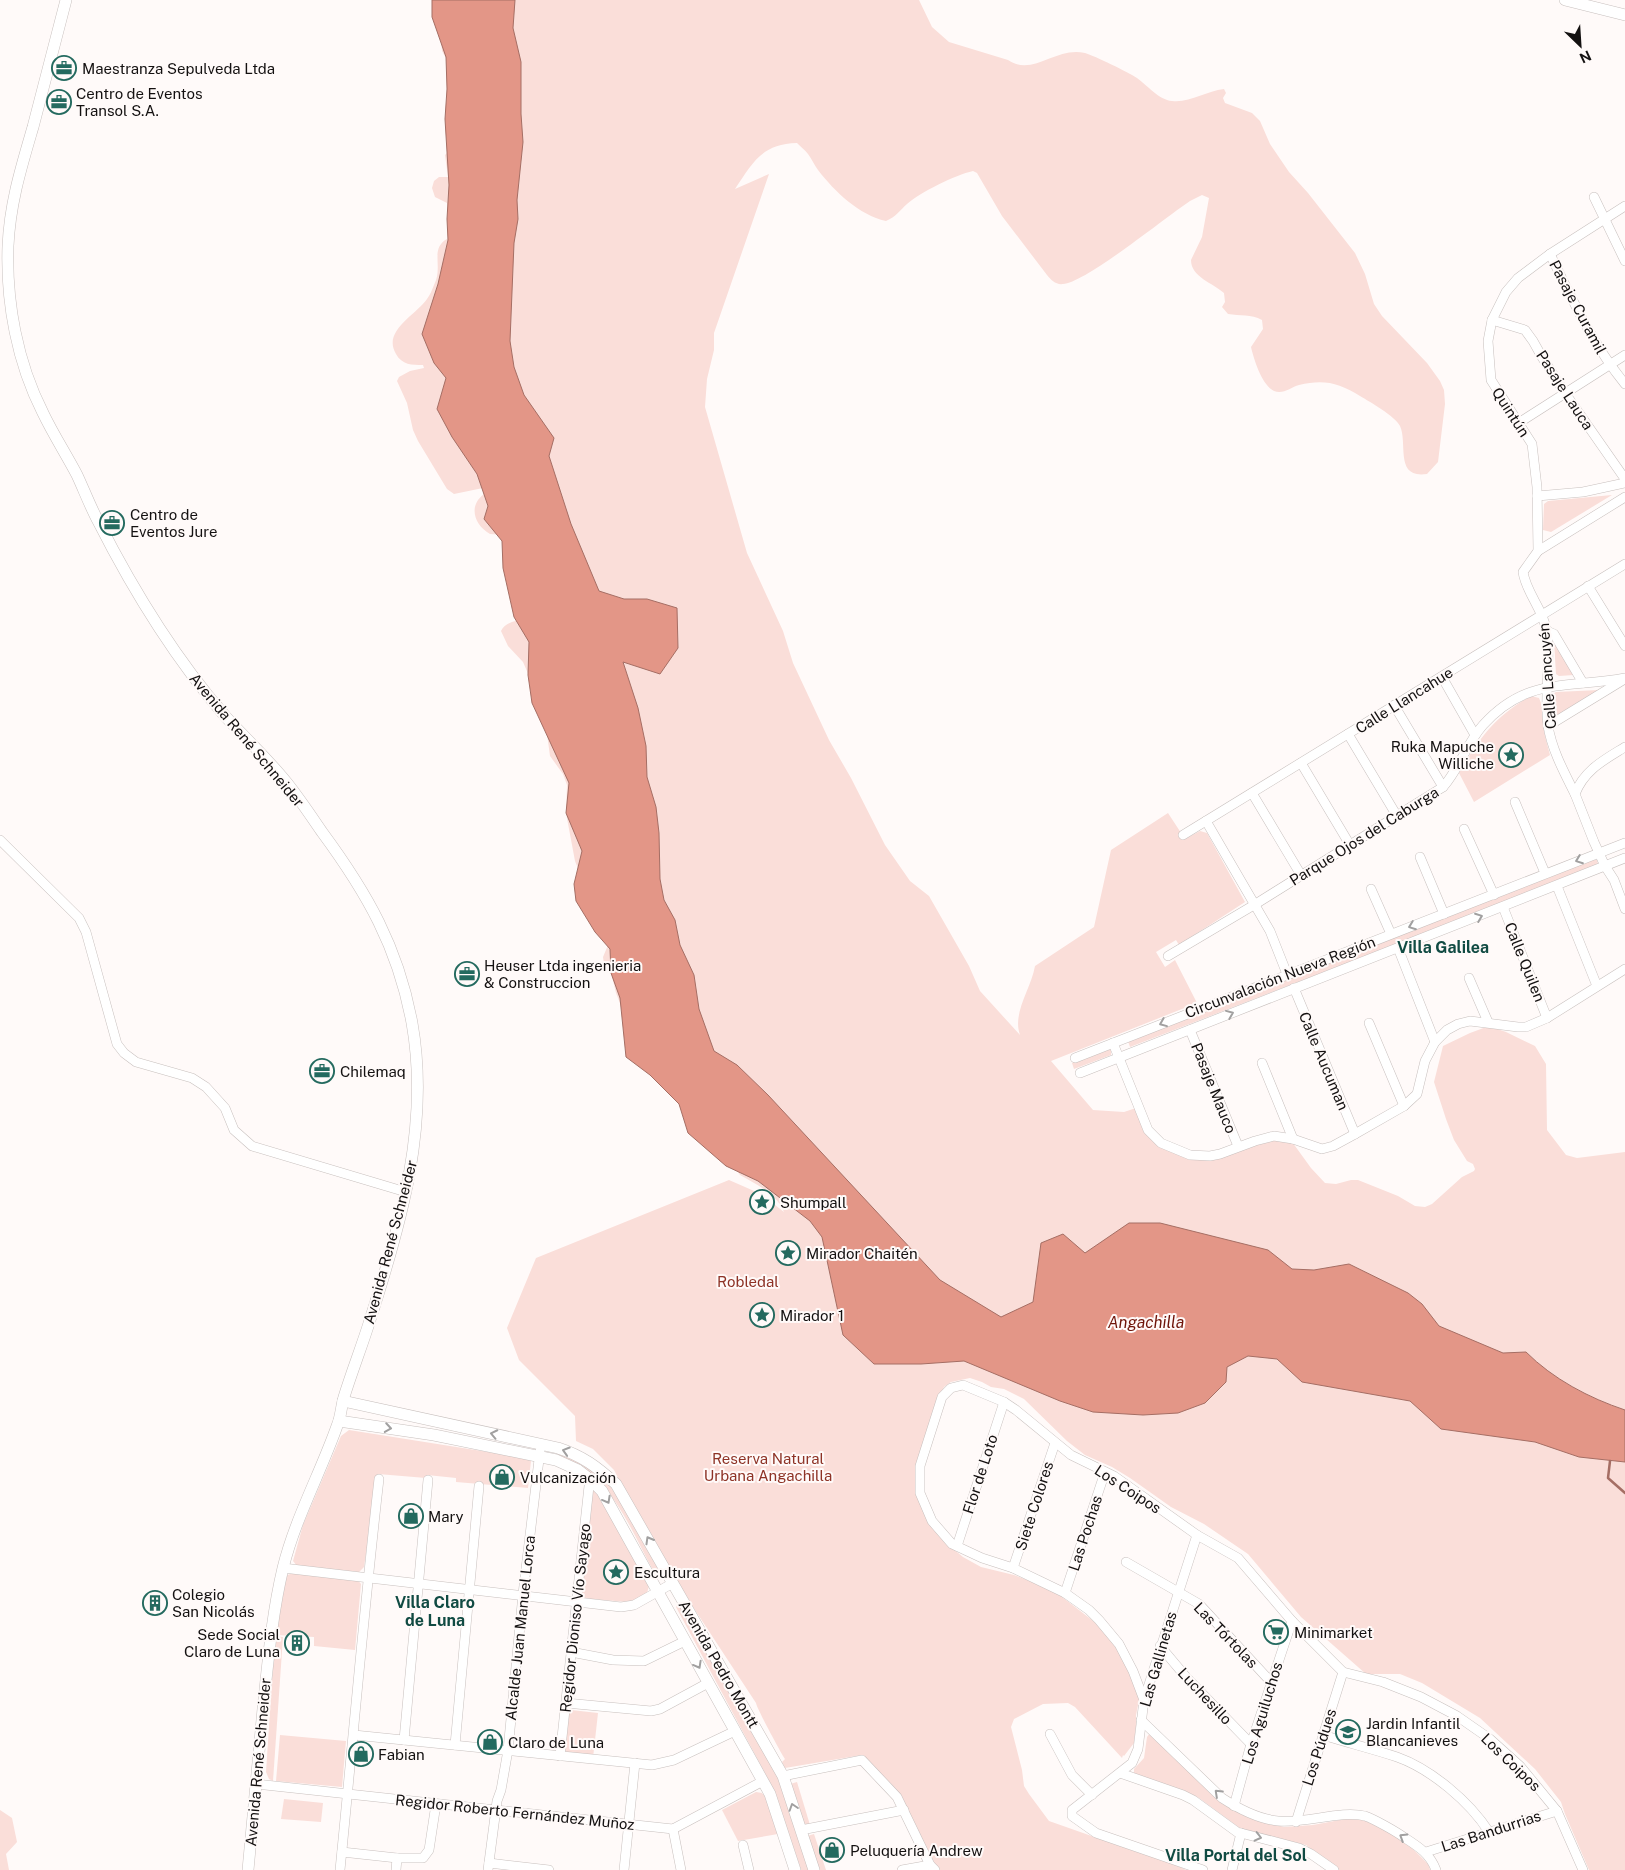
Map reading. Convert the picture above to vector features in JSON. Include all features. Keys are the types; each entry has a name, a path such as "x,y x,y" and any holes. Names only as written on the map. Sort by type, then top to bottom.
{"main road":[{"name":"Avenida René Schneider","path":"66,0 18,177 10,221 8,243 9,287 20,350 41,410 76,473 96,518 134,589 200,685 222,713 286,783 351,872 375,913 402,979 416,1049 417,1121 415,1145 406,1192 371,1319 343,1401 340,1421 300,1516 283,1568 270,1644 248,1870"},
{"path":"1565,0 1625,15"},
{"name":"Avenida Pedro Montt","path":"343,1401 540,1450 591,1480 602,1491 770,1794 796,1870"},
{"name":"Avenida Pedro Montt","path":"340,1421 576,1454 592,1464 616,1484 783,1776 814,1870"}],"street":[{"path":"1594,197 1625,261"},
{"name":"Quintún","path":"1538,552 1537,496 1532,444 1517,424 1491,380 1488,341 1492,320 1498,305 1518,278 1550,254 1625,206"},
{"name":"Pasaje Curamil","path":"1550,254 1580,315 1609,365 1625,384"},
{"name":"Pasaje Lauca","path":"1492,320 1525,330 1565,393 1625,479"},
{"path":"1517,424 1625,355"},
{"path":"1537,496 1583,492 1625,483"},
{"path":"1542,614 1524,581 1523,572 1538,552 1625,497"},
{"name":"Calle Llancahue","path":"1183,835 1625,564"},
{"path":"1588,586 1625,646"},
{"name":"Calle Lancuyén","path":"1542,614 1547,631 1548,726 1556,757 1575,794 1625,909"},
{"path":"1547,631 1554,634 1583,683"},
{"path":"1442,677 1475,735"},
{"path":"1548,726 1625,679"},
{"name":"Parque Ojos del Caburga","path":"1168,956 1254,905 1443,787 1455,772 1475,735 1493,715 1515,699 1548,686 1625,679"},
{"path":"1394,705 1443,787"},
{"path":"1348,734 1397,816"},
{"path":"1575,794 1579,784 1594,766 1625,747"},
{"path":"1301,763 1350,845"},
{"path":"1252,793 1301,876"},
{"path":"1515,802 1545,874"},
{"path":"1206,821 1270,930 1287,974"},
{"path":"1464,829 1494,894"},
{"path":"0,840 79,918 86,932 117,1044 124,1053 136,1062 192,1078 206,1087 225,1108 234,1130 252,1146 406,1192"},
{"name":"Circunvalación Nueva Región","path":"1075,1058 1625,843"},
{"path":"1420,858 1444,914"},
{"name":"Circunvalación Nueva Región","path":"1080,1073 1625,858"},
{"path":"1557,886 1597,986"},
{"path":"1371,889 1391,934"},
{"name":"Calle Quilen","path":"1503,907 1548,1018"},
{"path":"1398,948 1435,1042"},
{"path":"1113,1042 1148,1130 1161,1143 1190,1155 1210,1156 1274,1136 1293,1139 1322,1149 1333,1146 1404,1106 1417,1094 1425,1060 1435,1042 1447,1030 1458,1024 1470,1021 1526,1027 1548,1018 1625,969"},
{"path":"1469,978 1488,1022"},
{"name":"Calle Aucuman","path":"1294,988 1355,1134"},
{"path":"1369,1023 1404,1106"},
{"name":"Pasaje Mauco","path":"1190,1030 1238,1146"},
{"path":"1262,1063 1293,1139"},
{"name":"Los Coipos","path":"1144,1700 1133,1671 1118,1644 1099,1620 1065,1593 1014,1568 982,1558 957,1546 945,1537 927,1512 920,1493 920,1466 938,1409 946,1392 956,1385 970,1388 1004,1402 1071,1456 1114,1476 1197,1535 1238,1558 1292,1621 1343,1672 1402,1689 1439,1706 1462,1720 1505,1752 1533,1781 1557,1811 1583,1870"},
{"name":"Flor de Loto","path":"957,1546 1004,1402"},
{"name":"Siete Colores","path":"1014,1568 1055,1443"},
{"name":"Alcalde Juan Manuel Lorca","path":"489,1867 495,1810 501,1790 508,1750 523,1594 540,1450"},
{"name":"Las Pochas","path":"1065,1593 1105,1472"},
{"path":"340,1870 379,1479"},
{"path":"404,1740 420,1583 428,1480"},
{"name":"Regidor Dioniso Vío Sayago","path":"560,1756 591,1480"},
{"path":"455,1745 479,1486"},
{"name":"Las Gallinetas","path":"1197,1535 1144,1700 1138,1749 1132,1763 1072,1810 1072,1816 1096,1834 1203,1870"},
{"name":"Las Tórtolas","path":"1126,1562 1199,1604 1271,1682"},
{"path":"283,1568 523,1594 620,1607 634,1605 673,1583"},
{"name":"Los Aguiluchos","path":"1234,1806 1251,1744 1292,1621"},
{"path":"571,1652 613,1660 644,1661 685,1641"},
{"name":"Luchesillo","path":"1160,1646 1186,1678 1251,1744"},
{"name":"Los Púdues","path":"1296,1822 1343,1672"},
{"path":"566,1703 651,1711 660,1709 708,1683"},
{"path":"1141,1720 1222,1798 1234,1806 1258,1817 1296,1822 1345,1815 1366,1816 1426,1852 1436,1870"},
{"path":"354,1735 652,1765 668,1762 735,1731"},
{"path":"1050,1734 1072,1775 1092,1795"},
{"path":"1323,1735 1399,1758 1430,1773 1479,1816 1489,1832"},
{"path":"783,1776 862,1760 897,1797 932,1867 902,1870"},
{"path":"624,1870 635,1763"},
{"path":"1120,1773 1183,1795 1241,1833 1299,1848 1334,1870"},
{"path":"680,1870 673,1829 763,1781"},
{"name":"Regidor Roberto Fernández Muñoz","path":"256,1784 673,1829"},
{"path":"342,1852 398,1858 419,1858 428,1853 436,1804"},
{"path":"801,1830 904,1810"},
{"name":"Las Bandurrias","path":"1426,1852 1557,1811"},
{"path":"1232,1870 1241,1833"},
{"path":"743,1845 749,1870"},
{"path":"396,1870 398,1858"},
{"path":"489,1867 549,1870"}],"green space":[{"path":"438,0 919,0 932,27 949,42 1017,64 1036,63 1074,52 1085,53 1133,75 1167,100 1192,99 1224,89 1226,93 1223,98 1225,103 1252,113 1260,121 1270,144 1289,172 1355,253 1365,274 1374,304 1382,316 1427,363 1440,381 1444,390 1445,404 1438,462 1427,474 1417,474 1410,471 1406,465 1400,426 1388,414 1370,402 1345,388 1324,382 1308,383 1277,392 1270,388 1262,378 1251,347 1263,329 1262,320 1250,316 1228,314 1222,307 1225,302 1224,293 1203,279 1192,266 1191,260 1202,237 1209,198 1202,195 1190,201 1107,262 1074,281 1058,284 1049,277 1002,216 977,173 973,171 966,173 929,189 913,199 886,221 866,214 848,202 818,170 807,153 797,143 775,147 760,156 735,189 769,174 714,333 714,350 707,379 705,407 747,553 783,631 793,663 829,740 851,778 885,845 910,881 929,896 969,966 980,991 1020,1035 1018,1018 1035,966 1094,927 1111,850 1168,813 1185,839 1200,831 1207,833 1245,902 1179,945 1176,940 1156,952 1165,967 1175,960 1197,1003 1051,1061 1093,1110 1124,1112 1139,1107 1148,1128 1166,1144 1209,1157 1260,1140 1290,1139 1311,1168 1325,1183 1336,1184 1358,1180 1398,1196 1415,1206 1425,1207 1432,1204 1462,1177 1475,1169 1473,1164 1467,1161 1454,1140 1434,1082 1443,1046 1489,1026 1535,1046 1546,1064 1547,1130 1566,1155 1577,1158 1625,1152 1625,1870 1589,1870 1561,1802 1535,1769 1480,1718 1422,1683 1400,1674 1366,1674 1301,1617 1248,1554 1204,1524 1171,1507 1112,1467 1085,1455 1067,1441 1024,1399 1004,1389 991,1387 970,1378 951,1382 944,1387 934,1411 921,1476 927,1508 951,1547 963,1557 981,1567 1014,1575 1053,1590 1101,1627 1116,1645 1140,1695 1134,1743 1122,1758 1075,1707 1068,1703 1043,1704 1014,1719 1011,1727 1024,1786 1049,1821 1137,1852 1166,1859 1186,1870 938,1870 899,1793 862,1755 785,1768 782,1762 785,1759 756,1703 674,1578 637,1515 614,1470 593,1449 576,1441 575,1416 519,1360 507,1328 536,1258 729,1180 761,1194 784,1212 771,1195 740,1175 623,1011 611,972 604,964 603,957 608,945 575,861 566,813 567,785 563,774 550,756 547,734 536,692 523,662 508,646 501,631 508,624 525,619 504,535 490,534 477,521 475,515 476,504 484,494 483,488 454,494 447,489 418,441 413,430 407,403 397,381 399,377 410,371 424,368 423,365 411,364 398,358 393,346 393,338 402,324 429,296 437,277 438,250 447,239 456,235 447,203 435,197 432,188 434,181 439,177 448,177 445,155 447,153 448,62 442,51"},
{"path":"1612,495 1551,532 1543,530 1544,504 1548,501"},
{"path":"1554,641 1574,675 1559,676 1556,674"},
{"path":"1599,690 1557,716 1554,716 1553,694 1556,692"},
{"path":"1531,696 1539,698 1541,703 1545,736 1550,755 1474,802 1459,773 1489,729 1507,712"},
{"path":"1597,860 1598,864 1595,867 1130,1047 1128,1041"},
{"path":"1111,1049 1111,1055 1074,1069 1072,1063"},
{"path":"349,1430 526,1458 531,1461 528,1488 456,1482 456,1478 427,1475 426,1478 378,1474 364,1567 359,1572 297,1566 293,1561 303,1525 341,1436"},
{"path":"557,1452 592,1469 613,1487 659,1571 654,1572 626,1519 604,1488 591,1474 575,1463 556,1455"},
{"path":"595,1489 649,1586 647,1593 633,1601 579,1598 590,1491"},
{"path":"293,1573 357,1579 361,1584 355,1650 314,1646 314,1637 276,1635 285,1576"},
{"path":"679,1603 780,1779 809,1870 801,1870 774,1790 676,1607"},
{"path":"275,1636 283,1637 273,1781 269,1779 266,1772"},
{"path":"571,1710 598,1713 593,1758 565,1754 568,1712"},
{"path":"1150,1733 1213,1794 1257,1820 1284,1827 1313,1825 1345,1819 1364,1820 1391,1833 1411,1847 1429,1865 1430,1870 1339,1870 1306,1845 1241,1829 1199,1798 1134,1774 1134,1769 1144,1758 1147,1737"},
{"path":"280,1735 346,1741 342,1787 276,1781"},
{"path":"797,1782 810,1825 805,1826 790,1784"},
{"path":"756,1792 762,1793 767,1799 778,1834 738,1841 722,1810"},
{"path":"284,1799 323,1803 321,1822 281,1819"},
{"path":"0,1810 12,1818 17,1842 6,1854 9,1870 0,1870"},
{"path":"814,1834 826,1870 818,1870 807,1836"}],"water":[{"name":"Angachilla","path":"432,0 515,0 513,28 521,62 523,142 517,200 518,219 514,243 510,341 514,367 524,395 554,438 549,456 571,524 599,591 624,599 647,599 677,608 678,648 660,674 623,662 638,708 646,746 647,777 656,807 659,833 660,879 664,900 675,920 680,945 694,975 699,1009 714,1051 737,1065 768,1095 940,1280 1001,1317 1033,1302 1041,1243 1063,1234 1085,1253 1129,1223 1160,1223 1268,1250 1292,1269 1314,1270 1349,1264 1408,1293 1422,1304 1439,1326 1503,1353 1526,1352 1548,1371 1572,1387 1598,1400 1625,1410 1625,1462 1579,1457 1535,1442 1441,1429 1410,1401 1302,1382 1277,1359 1248,1356 1227,1367 1226,1382 1205,1403 1178,1413 1143,1415 1093,1412 1060,1401 964,1361 921,1364 874,1364 843,1335 822,1237 810,1221 758,1181 726,1166 688,1133 679,1104 650,1075 626,1057 620,998 611,973 610,949 595,932 576,901 574,884 582,851 566,813 569,783 532,703 528,675 529,642 514,617 503,568 502,541 484,519 488,506 477,474 452,437 437,409 446,378 434,363 422,334 438,284 448,240 449,185 445,119 447,89 446,57 432,17"}],"waterway":[{"path":"1610,1461 1608,1478 1625,1493"}],"place":[{"name":"Maestranza Sepulveda Ltda","path":"64,68"},
{"name":"Centro de Eventos Transol S.A.","path":"59,102"},
{"name":"Centro de Eventos Jure","path":"112,523"},
{"name":"Ruka Mapuche Williche","path":"1511,755"},
{"name":"Heuser Ltda ingenieria & Construccion","path":"467,974"},
{"name":"Chilemaq","path":"322,1071"},
{"name":"Shumpall","path":"762,1202"},
{"name":"Mirador Chaitén","path":"788,1253"},
{"name":"Mirador 1","path":"762,1315"},
{"name":"Vulcanización","path":"502,1477"},
{"name":"Mary","path":"411,1516"},
{"name":"Escultura","path":"616,1572"},
{"name":"Colegio San Nicolás","path":"155,1603"},
{"name":"Minimarket","path":"1276,1632"},
{"name":"Sede Social Claro de Luna","path":"297,1643"},
{"name":"Jardin Infantil Blancanieves","path":"1348,1732"},
{"name":"Claro de Luna","path":"490,1742"},
{"name":"Fabian","path":"361,1754"},
{"name":"Peluquería Andrew","path":"832,1850"}],"district":[{"name":"Villa Galilea","path":"1443,947"},
{"name":"Villa Claro de Luna","path":"435,1611"},
{"name":"Villa Portal del Sol","path":"1236,1855"}],"park label":[{"name":"Robledal","path":"748,1281"},
{"name":"Reserva Natural Urbana Angachilla","path":"768,1466"}]}
